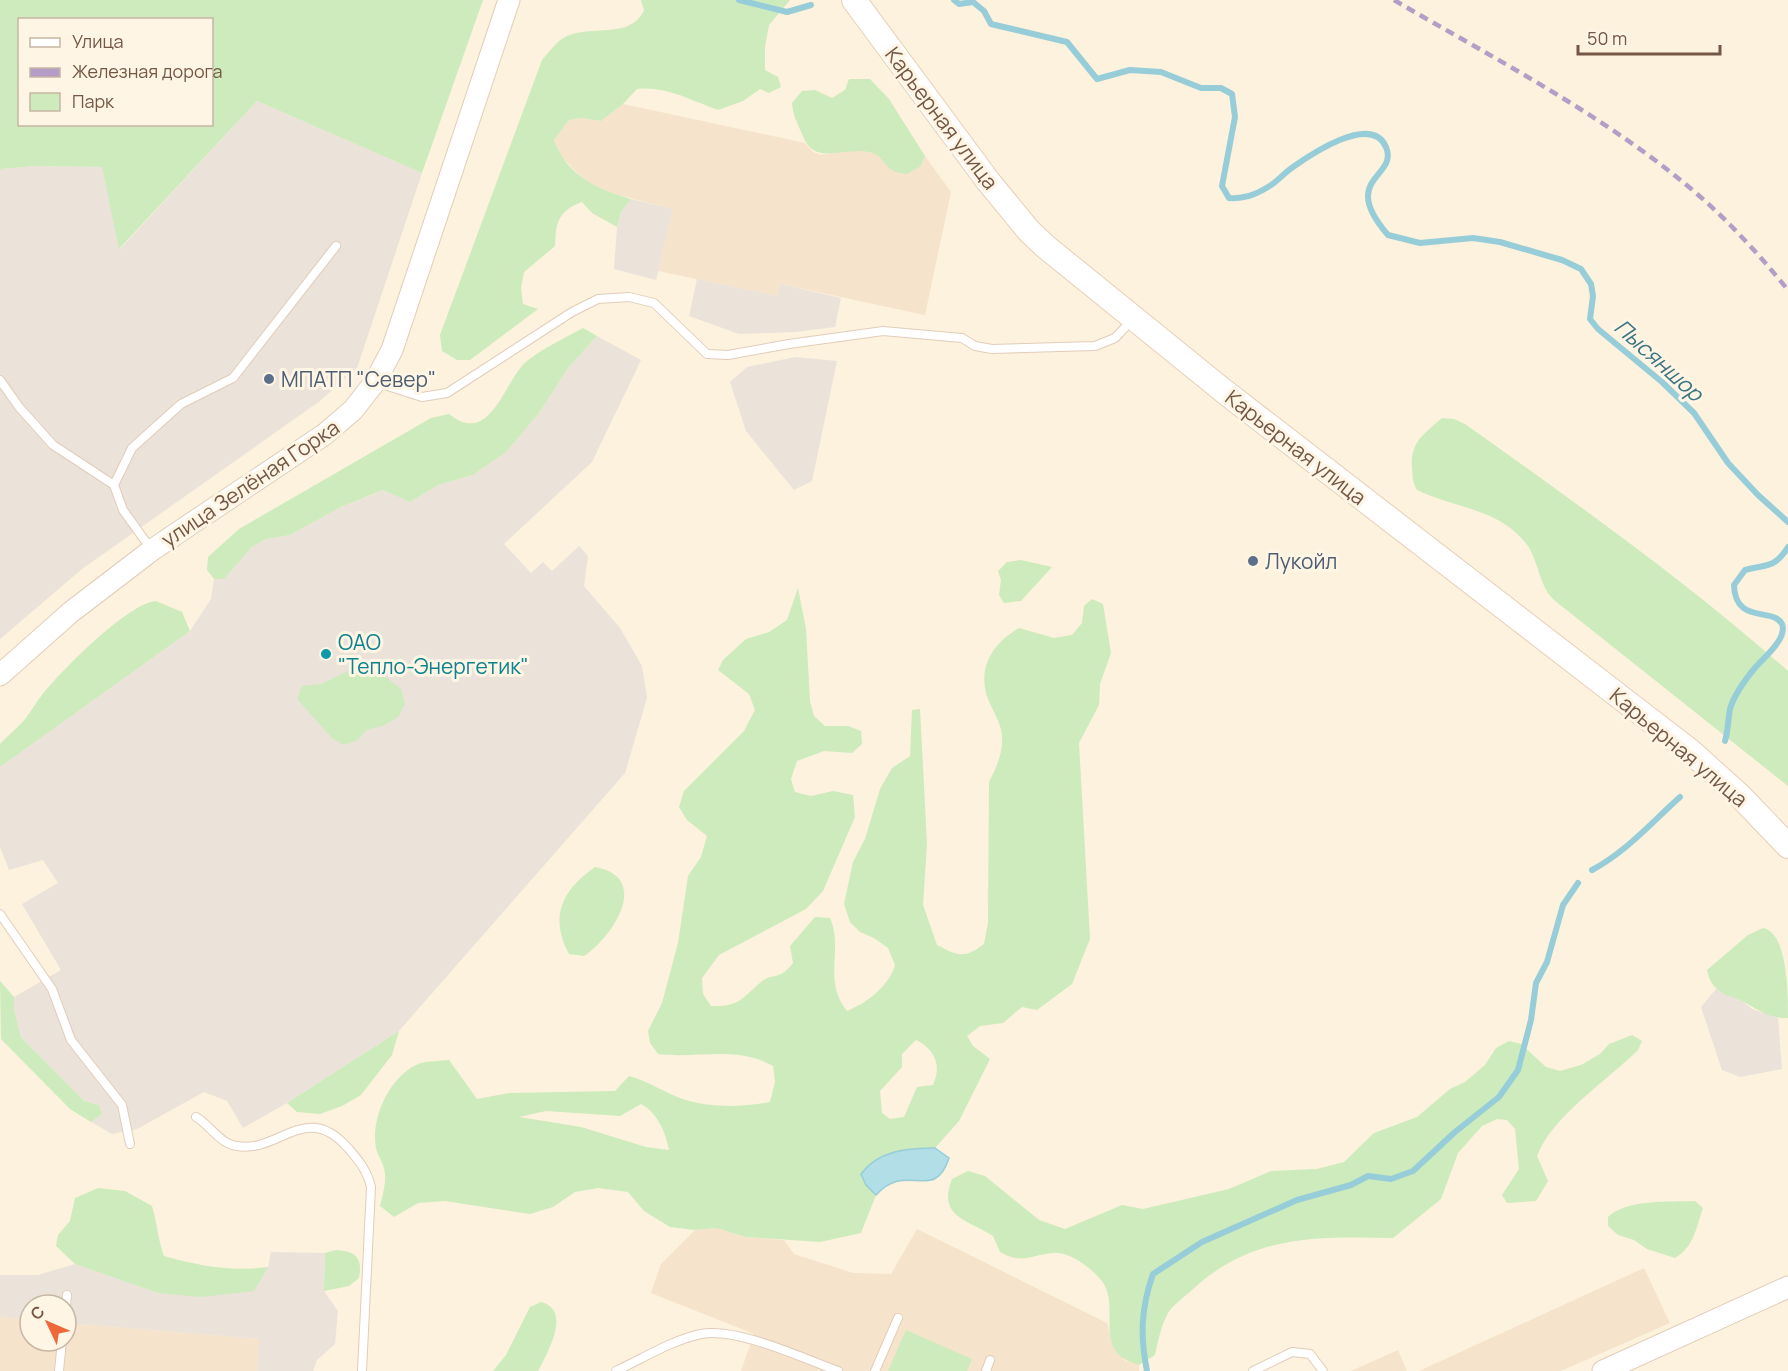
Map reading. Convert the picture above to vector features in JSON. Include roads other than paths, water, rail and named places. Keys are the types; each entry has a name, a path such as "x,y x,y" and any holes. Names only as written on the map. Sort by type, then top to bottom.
{"main road":[{"name":"Карьерная улица","path":"854,0 988,181 1029,231 1134,319 1690,752 1740,796 1788,846"}],"street":[{"name":"улица Зелёная Горка","path":"0,675 71,612 152,550 326,434 353,410 375,382 392,350 509,0"},
{"path":"1603,1371 1788,1287"}],"lane":[{"path":"114,486 132,448 181,404 233,378 336,246"},
{"path":"375,382 422,397 447,393 572,312 598,299 629,297 654,303 707,354 728,356 789,344 883,331 962,338 975,346 992,349 1095,346 1115,338 1134,319"},
{"path":"0,380 19,407 53,445 114,486 123,510 152,550"},
{"path":"0,914 52,989 70,1040 122,1105 130,1144"},
{"path":"196,1117 208,1124 221,1138 236,1146 258,1145 282,1134 320,1128 338,1137 367,1170 371,1187 362,1371"},
{"path":"875,1371 898,1318"},
{"path":"616,1371 693,1336 717,1332 736,1334 838,1371"},
{"path":"1253,1371 1292,1352 1310,1354 1323,1371"},
{"path":"59,1371 61,1353"},
{"path":"986,1371 990,1360"}],"water":[{"path":"935,1148 949,1158 943,1171 936,1178 927,1181 898,1181 887,1185 876,1195 866,1185 861,1174 868,1166 885,1155 904,1150"}],"waterway":[{"name":"Пысяншор","path":"739,0 787,12 811,5"},
{"name":"Пысяншор","path":"954,0 959,4 973,2 984,11 991,24 1067,42 1097,79 1130,70 1161,72 1201,88 1221,88 1232,94 1235,117 1222,186 1229,198 1245,197 1263,190 1301,161 1340,140 1354,135 1368,134 1378,138 1386,147 1388,157 1385,166 1373,181 1368,201 1374,216 1388,235 1420,243 1473,238 1500,242 1562,260 1581,269 1591,284 1593,296 1590,319 1598,329 1662,382 1694,413 1728,463 1788,522"},
{"path":"1725,741 1734,698 1751,673 1778,642 1783,630 1778,619 1755,613 1741,606 1736,597 1734,585 1745,570 1774,562 1788,547"},
{"path":"1592,870 1628,845 1680,797"},
{"path":"1147,1371 1143,1346 1143,1322 1153,1274 1202,1242 1297,1200 1351,1185 1368,1176 1391,1179 1413,1171 1455,1132 1499,1097 1518,1070 1531,1020 1536,983 1547,962 1563,905 1578,883"}],"railway":[{"path":"1394,0 1520,72 1645,153 1718,213 1788,290"}],"place":[{"name":"МПАТП \"Север\"","path":"269,379"},
{"name":"Лукойл","path":"1253,561"},
{"name":"ОАО \"Тепло-Энергетик\"","path":"326,654"}]}
